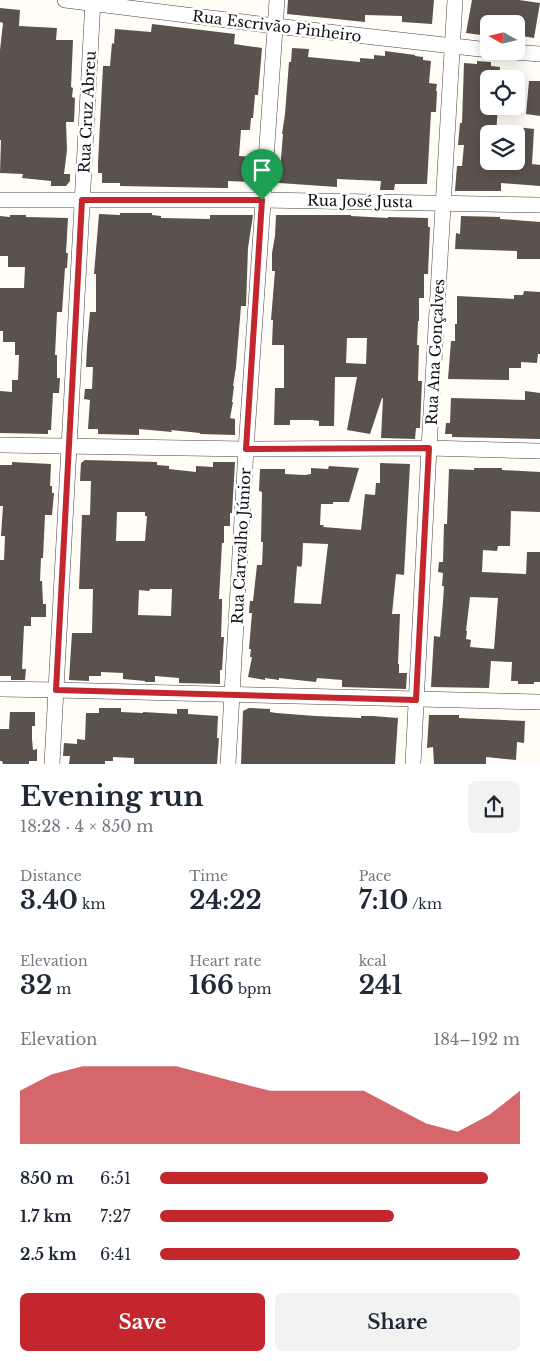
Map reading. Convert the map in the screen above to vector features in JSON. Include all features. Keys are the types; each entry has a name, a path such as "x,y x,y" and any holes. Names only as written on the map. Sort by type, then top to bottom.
{"street":[{"name":"Rua Escrivão Pinheiro","path":"65,0 480,49"},
{"name":"Rua Carvalho Júnior","path":"228,764 246,449 277,0"},
{"name":"Rua Ana Gonçalves","path":"413,764 455,0"},
{"name":"Rua Cruz Abreu","path":"52,764 93,2"},
{"path":"525,53 540,54"},
{"name":"Rua José Justa","path":"0,200 262,200 540,204"},
{"path":"0,445 246,449 429,448 540,451"},
{"path":"0,689 540,702"}],"building":[{"path":"288,0 434,0 432,24 402,22 402,16 365,15 365,22 287,14"},
{"path":"472,0 519,0 540,3 534,38 525,36 525,15 480,15 480,35 466,33"},
{"path":"0,8 20,10 19,26 57,28 56,40 73,40 71,87 73,88 72,97 75,98 74,122 66,122 67,150 64,174 70,174 70,181 66,186 51,186 51,181 22,178 23,174 0,173 0,50 3,23 0,22"},
{"path":"152,24 235,34 234,44 262,48 258,95 255,95 250,130 241,130 239,156 253,157 250,182 228,181 228,188 120,186 120,183 102,183 102,173 98,173 98,163 103,66 110,66 115,29 151,32"},
{"path":"292,48 309,49 308,57 360,62 360,58 374,59 374,55 385,56 385,51 415,55 423,57 423,60 431,61 429,83 437,84 437,91 436,112 431,112 427,184 395,184 394,190 380,190 381,181 337,179 337,187 279,183 282,134"},
{"path":"477,61 491,62 491,66 500,67 500,70 480,70 480,115 497,115 497,125 480,125 480,170 525,170 525,128 534,129 532,164 540,165 540,186 501,183 501,191 455,191 457,166 462,166 464,145 458,145 460,123 462,123 464,63 477,64"},
{"path":"529,81 540,81 540,116 526,114"},
{"path":"120,213 152,213 152,215 161,216 161,218 210,219 210,215 253,215 248,248 246,306 241,306 230,418 235,419 235,435 139,429 139,435 98,434 98,429 88,429 90,400 84,399 85,389 92,389 93,367 86,367 90,312 96,312 96,274 94,274 99,214 120,215"},
{"path":"10,215 68,218 66,253 68,253 62,312 57,312 55,355 57,355 57,378 60,378 59,393 53,393 51,430 48,430 48,434 0,433 0,391 12,392 12,380 18,380 19,355 15,355 15,342 3,342 3,331 0,331 0,288 24,288 25,267 8,267 8,256 0,256 0,216 10,217"},
{"path":"276,215 428,218 428,227 430,227 428,274 424,274 424,298 419,298 417,345 419,345 418,381 422,381 420,428 416,428 415,439 381,438 383,398 370,434 347,430 357,377 335,377 334,426 319,426 319,421 312,420 290,420 290,425 274,425 275,388 284,388 284,345 272,345 273,320 271,320 275,271 272,271 272,253","holes":["347,338 367,338 366,364 346,363"]},
{"path":"461,216 500,217 500,219 540,222 540,259 517,259 517,251 455,249 456,233 460,234"},
{"path":"524,291 540,292 540,354 538,354 537,363 521,362 521,368 509,368 509,380 448,379 451,341 455,341 455,324 457,324 457,296 514,299 514,295 523,295"},
{"path":"525,391 540,393 540,439 452,437 452,434 445,434 446,423 450,423 451,398 525,400"},
{"path":"85,460 157,462 157,465 169,466 169,469 196,472 196,466 213,467 213,462 235,462 230,526 224,526 224,543 222,543 219,599 222,599 221,637 224,637 220,684 179,683 179,678 155,676 155,682 145,682 123,679 123,673 101,672 101,676 89,676 89,681 69,680 72,633 92,633 93,589 79,589 82,515 90,515 91,481 80,481 81,463","holes":["117,512 145,512 145,516 147,516 145,541 116,541","150,589 172,589 171,616 138,615 139,590 149,591"]},
{"path":"12,462 51,464 50,486 52,486 52,493 54,493 52,515 45,515 43,558 41,558 40,581 42,581 43,604 46,604 46,617 31,617 31,626 24,626 22,669 26,669 25,680 11,680 11,676 0,676 0,560 4,560 5,536 1,536 3,506 0,506 0,465 12,465"},
{"path":"380,463 410,464 404,575 396,574 392,614 400,614 398,664 399,673 407,673 406,689 342,687 342,680 317,678 316,682 279,678 279,680 265,678 265,680 248,677 252,657 250,657 251,649 249,649 252,613 249,613 250,601 253,601 257,565 262,565 262,492 259,491 260,469 285,469 285,474 305,475 311,474 311,468 328,469 329,466 359,468 349,502 321,504 320,525 324,525 323,527 361,530 365,494 375,495 376,483 380,483","holes":["303,543 328,544 321,604 294,603 297,566 301,567 302,564"]},
{"path":"474,468 502,468 502,470 540,472 540,512 511,511 510,546 498,546 497,551 483,550 482,572 526,574 527,552 540,552 540,682 534,682 534,684 518,684 518,681 511,681 512,662 491,661 489,688 431,687 434,636 440,637 443,602 443,573 438,572 439,562 443,562 444,524 447,524 449,469 474,470","holes":["470,597 498,598 494,649 470,647 471,640 466,639"]},
{"path":"99,708 121,708 121,712 177,714 177,709 188,709 188,714 218,716 217,764 134,764 134,758 113,757 113,761 105,761 105,764 69,764 70,756 63,756 64,743 77,744 77,739 85,740 86,713 99,713"},
{"path":"249,708 270,709 270,712 276,713 315,716 398,718 395,764 241,764 243,711"},
{"path":"10,712 35,712 35,726 32,726 32,739 33,750 37,749 37,761 29,761 29,764 3,764 0,761 0,729 9,729"},
{"path":"429,715 459,715 459,718 525,721 524,743 517,742 516,760 486,757 486,764 434,764 433,747 427,748"}],"route":[{"path":"82,200 262,200 246,449 429,448 416,700 56,690 82,200"}]}
